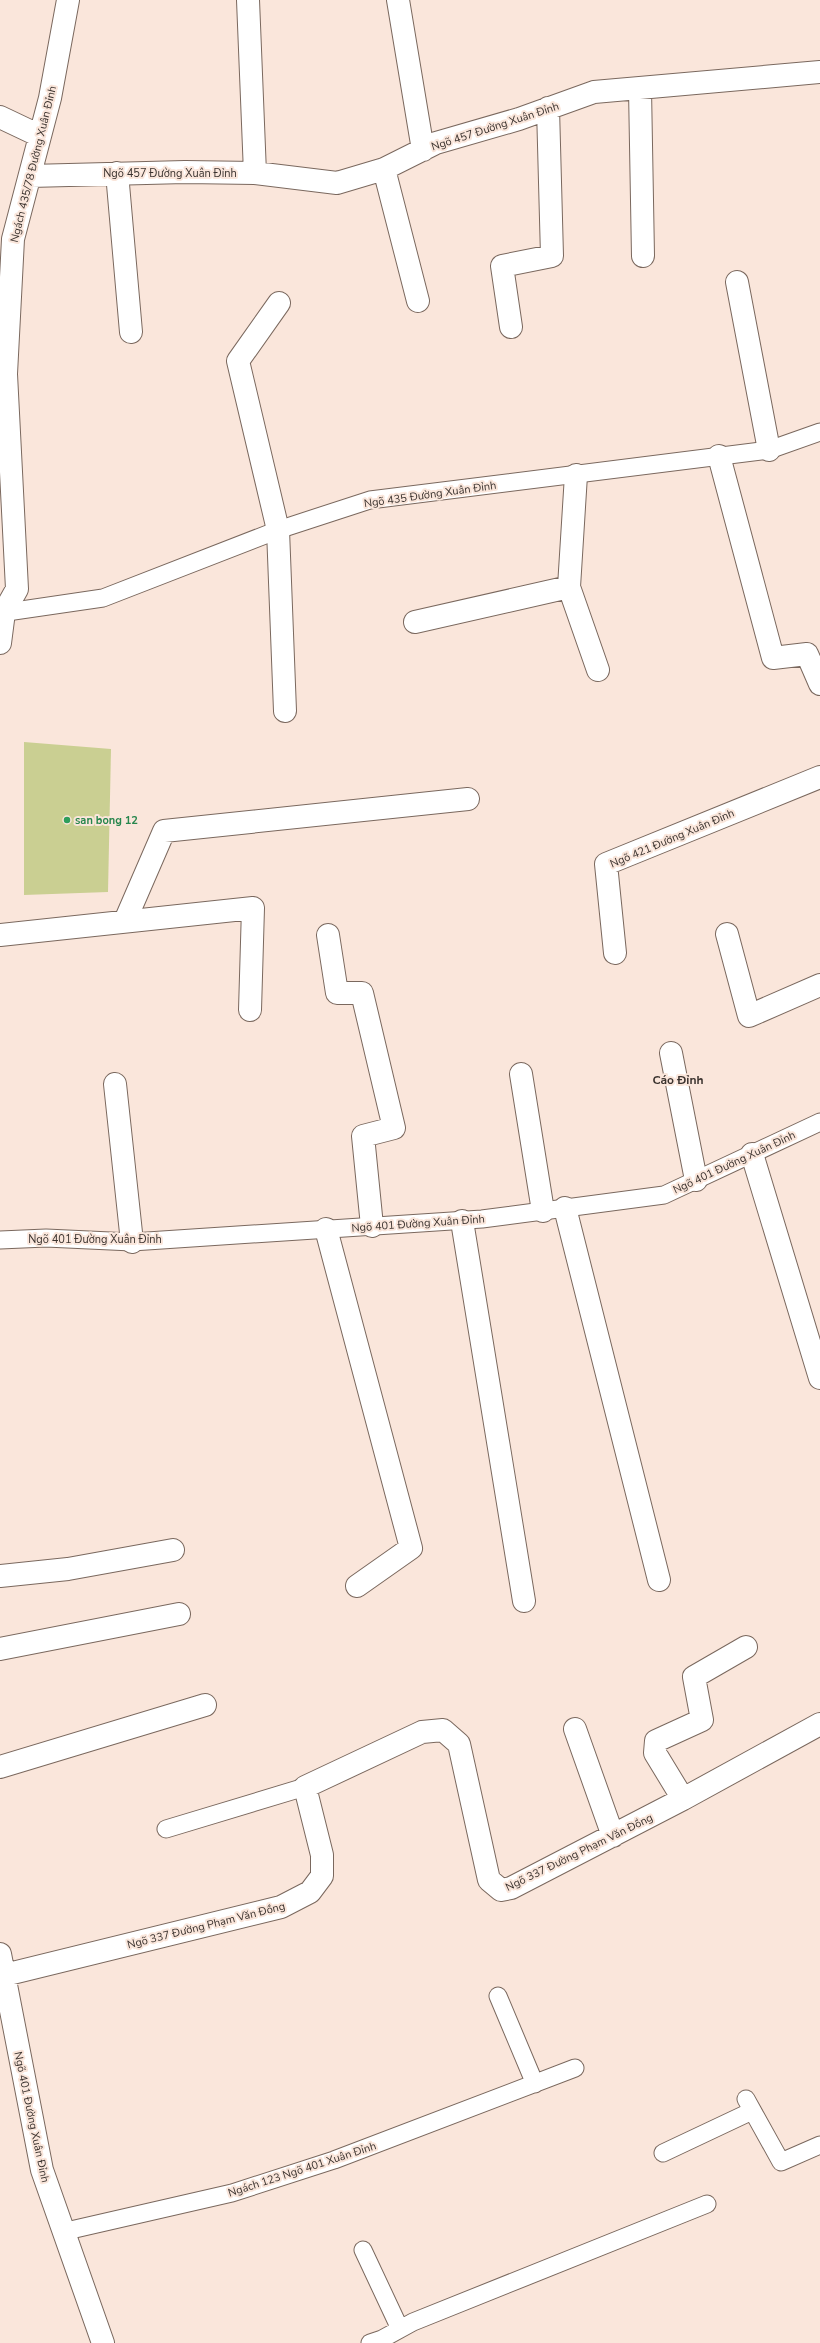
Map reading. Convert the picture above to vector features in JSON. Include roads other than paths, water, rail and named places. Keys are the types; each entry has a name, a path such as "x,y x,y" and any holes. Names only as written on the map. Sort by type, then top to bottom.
{"street":[{"name":"Ngách 435/78 Đường Xuân Đỉnh","path":"2,613 17,589 6,374 13,239 50,98 68,0"},
{"path":"248,0 255,173"},
{"path":"398,0 423,150"},
{"name":"Ngõ 457 Đường Xuân Đỉnh","path":"30,176 185,172 255,173 337,183 384,169 436,144 594,92 820,72"},
{"path":"640,89 643,256"},
{"path":"511,327 502,266 552,256 548,108"},
{"path":"0,117 40,136"},
{"path":"384,169 418,301"},
{"path":"116,173 131,332"},
{"path":"737,282 769,450"},
{"path":"279,302 238,361 278,530 285,711"},
{"path":"719,456 773,658 807,654 820,684"},
{"path":"576,474 569,587 598,670"},
{"path":"415,622 569,587"},
{"path":"0,642 2,613"},
{"name":"Ngõ 421 Đường Xuân Đỉnh","path":"615,953 606,864 820,777"},
{"path":"125,921 164,831 468,799"},
{"path":"0,935 253,908 250,1010"},
{"path":"727,934 749,1016 820,985"},
{"path":"328,935 337,993 362,993 394,1128 363,1136 372,1226"},
{"path":"671,1053 696,1180"},
{"path":"522,1074 543,1211"},
{"path":"115,1084 132,1242"},
{"path":"752,1154 820,1378"},
{"path":"565,1208 659,1580"},
{"path":"462,1221 524,1601"},
{"path":"326,1229 411,1548 357,1586"},
{"path":"0,1576 68,1569 173,1550"},
{"path":"0,1649 179,1614"},
{"path":"683,1799 655,1753 656,1741 702,1720 694,1677 746,1647"},
{"path":"0,1766 205,1706"},
{"name":"Ngõ 337 Đường Phạm Văn Đồng","path":"1,1968 281,1907 310,1892 322,1876 322,1855 305,1787 422,1732 443,1730 459,1744 489,1880 493,1886 500,1890 511,1888 613,1836 820,1724"},
{"path":"575,1729 613,1836"},
{"name":"Ngõ 401 Đường Xuân Đỉnh","path":"1,1968 42,2170 62,2232 94,2314 103,2343"}],"lane":[{"name":"Ngõ 435 Đường Xuân Đỉnh","path":"2,613 103,598 278,530 370,500 769,450 820,432"},
{"name":"Ngõ 401 Đường Xuân Đỉnh","path":"0,1240 46,1238 132,1242 462,1221 664,1195 820,1122"},
{"path":"166,1829 305,1787"},
{"path":"498,1996 535,2084"},
{"name":"Ngách 123 Ngõ 401 Xuân Đỉnh","path":"62,2232 232,2193 334,2160 576,2068"},
{"path":"663,2153 749,2105 781,2162 820,2145"},
{"path":"370,2343 382,2340 400,2329 707,2204"},
{"path":"363,2250 400,2329"}],"place":[{"name":"san bong 12","path":"67,820"}],"district":[{"name":"Cáo Đỉnh","path":"678,1080"}]}
